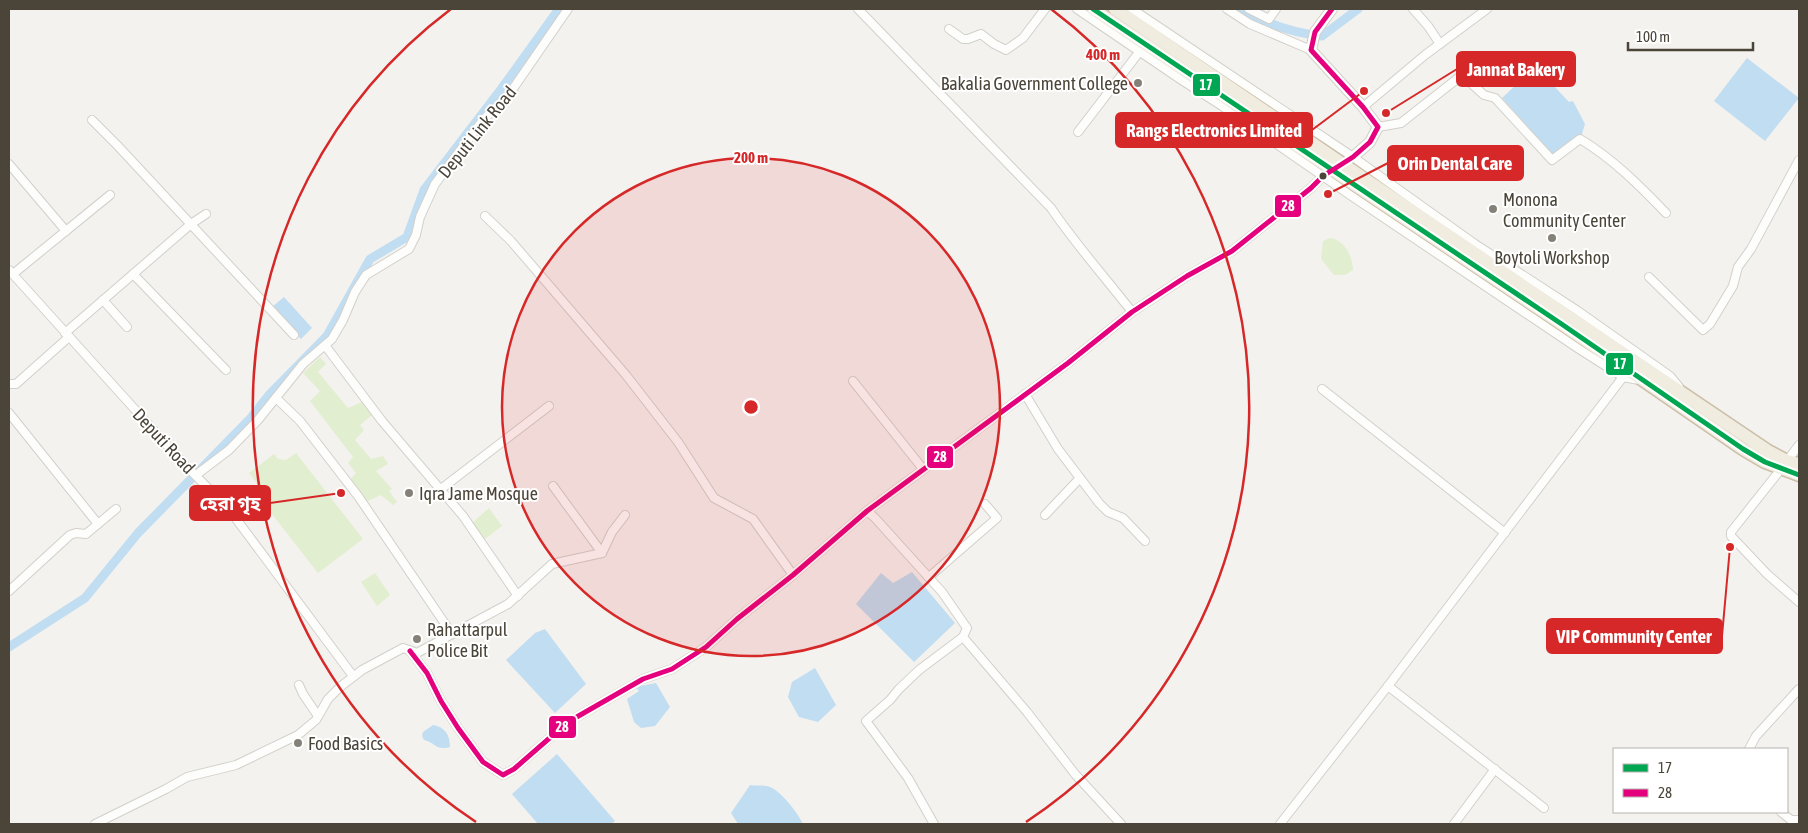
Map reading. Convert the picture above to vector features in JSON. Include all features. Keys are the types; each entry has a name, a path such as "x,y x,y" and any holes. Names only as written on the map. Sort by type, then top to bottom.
{"highway":[{"path":"1094,9 1555,319 1641,380 1679,399 1768,450 1789,465 1799,475"},
{"path":"1115,9 1679,399"}],"street":[{"name":"Deputi Link Road","path":"196,475 228,450 258,420 303,364 332,339 343,320 355,292 366,275 409,248 416,235 420,217 435,184 483,120 508,96 568,9"},
{"path":"858,9 1051,208 1072,238 1132,312"},
{"path":"949,29 968,40 981,34 1006,50 1023,38 1045,9"},
{"path":"1077,9 1326,174 1470,276 1623,377 1641,380"},
{"path":"1132,9 1475,244 1578,311 1670,376 1679,399"},
{"path":"1227,9 1250,24 1311,46 1378,127"},
{"path":"1249,9 1269,19 1276,9"},
{"path":"1311,46 1315,32 1332,9"},
{"path":"1413,9 1440,44"},
{"path":"1363,107 1440,44 1487,9"},
{"path":"1078,132 1140,51"},
{"path":"1378,127 1401,123 1462,75 1484,95 1495,98 1552,160 1580,139 1597,149 1666,213"},
{"path":"92,120 294,335"},
{"path":"1350,159 1370,142 1378,127"},
{"path":"1649,277 1703,330 1710,324 1733,286 1738,267 1751,249 1799,160"},
{"path":"9,164 66,231"},
{"path":"410,651 427,673 441,701 483,762 504,775 514,769 568,722 642,679 672,669 706,647 866,511 1068,363 1132,312 1187,276 1232,252 1326,174"},
{"path":"11,272 110,195"},
{"path":"9,384 15,385 103,300 191,224 206,214"},
{"path":"485,216 511,241 626,375 678,442 714,498 752,518 793,575"},
{"name":"Deputi Road","path":"11,272 228,508 353,676"},
{"path":"133,274 226,370"},
{"path":"103,300 127,327"},
{"path":"327,348 382,421 463,516 518,596"},
{"path":"1280,824 1388,686 1623,377"},
{"path":"853,381 923,469"},
{"path":"1322,389 1505,533"},
{"path":"1025,394 1058,449 1080,478 1108,512 1123,518 1145,541"},
{"path":"276,398 309,432 363,503 452,634"},
{"path":"441,489 549,406"},
{"path":"9,413 98,524"},
{"path":"1799,445 1789,465 1731,532 1731,536 1767,574 1799,602"},
{"path":"1046,515 1080,478"},
{"path":"553,486 602,553"},
{"path":"929,577 997,518 985,504"},
{"path":"9,591 70,535 76,533 86,534 116,509"},
{"path":"866,511 875,518 942,592 967,628 963,637 919,670 866,721 908,778 934,824"},
{"path":"602,553 612,532 625,515"},
{"path":"95,824 187,777 230,767 298,735 316,720 328,699 353,676 390,653 403,648 417,654 508,604 552,564 602,553"},
{"path":"963,637 1027,712 1075,774 1121,824"},
{"path":"299,685 318,716"},
{"path":"1388,686 1544,808"},
{"path":"1750,748 1756,736 1799,689"},
{"path":"1454,824 1495,769"},
{"path":"1782,813 1791,820 1799,820"}],"green space":[{"path":"1330,238 1340,242 1350,255 1353,270 1345,275 1334,275 1321,259 1323,241"},
{"path":"320,357 326,364 318,372 348,408 362,402 372,415 360,425 364,430 355,440 371,459 383,456 388,464 376,471 392,489 389,491 397,502 393,505 381,495 366,502 349,481 356,473 348,463 353,457 310,401 320,391 303,373"},
{"path":"296,453 363,539 318,573 254,491 259,486 249,473 274,454 278,459 286,460"},
{"path":"489,508 502,526 485,539 472,523"},
{"path":"375,573 390,595 377,606 361,582"}],"water":[{"path":"1747,58 1799,98 1765,141 1714,101"},
{"path":"1520,81 1542,82 1547,85 1553,85 1569,102 1573,101 1585,124 1581,137 1554,156 1502,98"},
{"path":"284,297 312,328 301,339 272,307"},
{"path":"912,572 955,623 914,662 856,604 881,573 893,583"},
{"path":"545,629 586,684 555,713 506,660 535,633"},
{"path":"815,668 836,705 818,722 799,717 788,697 792,682"},
{"path":"656,683 670,707 655,726 641,728 634,722 627,699 639,691 635,687"},
{"path":"433,725 446,732 450,747 442,748 424,740 423,732"},
{"path":"557,754 615,821 611,824 538,824 512,794"},
{"path":"750,785 767,786 777,791 793,808 803,824 738,824 731,813"}],"waterway":[{"path":"9,647 85,598 138,533 250,419 269,395 327,336 370,259 407,237 424,190 502,88 559,9"},
{"path":"1240,9 1280,27 1322,36 1358,9"}],"transit line":[{"name":"17","path":"1093,9 1563,325 1743,449 1765,462 1799,475"},
{"name":"28","path":"410,651 427,673 441,701 458,728 483,762 503,775 514,769 568,722 643,679 672,669 706,647 867,511 1068,363 1132,312 1187,276 1232,251 1311,188 1323,176 1353,157 1370,142 1378,127 1363,107 1311,50 1315,32 1332,9"}],"place":[{"name":"Bakalia Government College","path":"1138,83"},
{"name":"Rangs Electronics Limited","path":"1364,91"},
{"name":"Jannat Bakery","path":"1386,113"},
{"name":"Orin Dental Care","path":"1328,194"},
{"name":"Monona Community Center","path":"1493,209"},
{"name":"Boytoli Workshop","path":"1552,238"},
{"name":"হেরা গৃহ","path":"341,493"},
{"name":"Iqra Jame Mosque","path":"409,493"},
{"name":"VIP Community Center","path":"1730,547"},
{"name":"Rahattarpul Police Bit","path":"417,639"},
{"name":"Food Basics","path":"298,743"}]}
